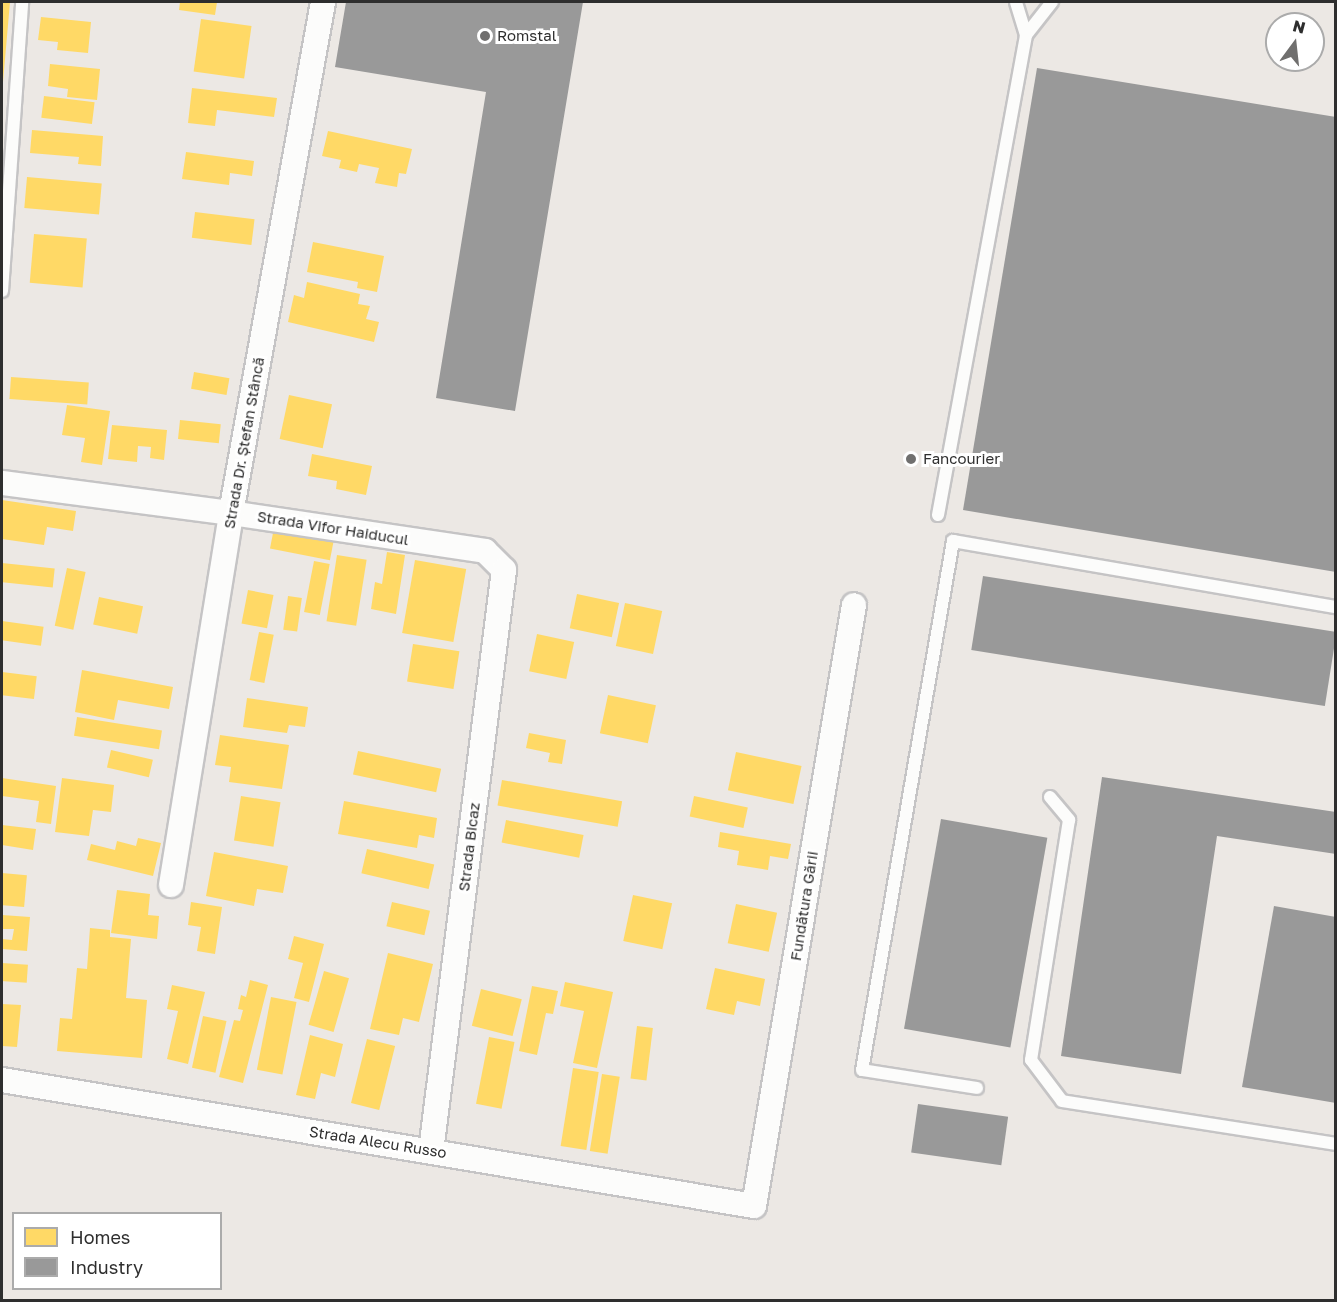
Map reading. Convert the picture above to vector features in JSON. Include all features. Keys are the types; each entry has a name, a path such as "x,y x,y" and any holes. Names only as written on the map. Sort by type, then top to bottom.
{"street":[{"name":"Strada Dr. Ștefan Stâncă","path":"171,885 231,513 323,2"},
{"name":"Strada Vifor Haiducul","path":"2,483 231,513 485,551"},
{"name":"Strada Bicaz","path":"431,1151 504,570 485,551"},
{"name":"Fundătura Gării","path":"754,1206 854,605"},
{"name":"Strada Alecu Russo","path":"2,1080 754,1206"}],"lane":[{"path":"2,291 22,2"},
{"path":"938,514 1026,34 1016,2"},
{"path":"1026,34 1052,2"},
{"path":"977,1088 862,1070 953,541 1335,607"},
{"path":"1050,797 1069,820 1031,1060 1062,1101 1335,1144"}],"building: Homes":[{"path":"2,2 10,2 3,82 2,81"},
{"path":"180,2 217,2 215,15 179,10"},
{"path":"41,17 91,22 88,53 57,50 58,42 38,40"},
{"path":"201,19 252,26 244,79 194,71"},
{"path":"50,64 100,69 97,100 67,97 68,89 48,86"},
{"path":"192,88 277,98 274,117 217,110 215,126 188,123"},
{"path":"44,96 95,102 92,124 41,118"},
{"path":"32,130 103,136 101,166 78,164 79,157 30,153"},
{"path":"328,131 412,149 406,174 399,173 397,187 375,183 379,168 359,164 357,172 339,168 341,160 322,156"},
{"path":"186,152 254,161 252,176 230,173 229,185 182,179"},
{"path":"27,177 102,184 99,214 24,208"},
{"path":"195,212 255,219 251,245 192,238"},
{"path":"34,234 87,239 83,287 30,283"},
{"path":"313,242 384,256 377,292 357,288 358,282 307,272"},
{"path":"307,282 360,294 358,304 370,306 366,319 379,322 374,342 288,322 294,295 304,298"},
{"path":"194,372 229,378 227,395 191,389"},
{"path":"11,377 89,382 87,404 9,399"},
{"path":"289,395 332,404 323,448 280,439"},
{"path":"67,405 110,411 102,465 81,462 85,438 62,435"},
{"path":"180,420 221,424 219,443 178,439"},
{"path":"112,425 167,430 164,460 150,458 151,447 138,446 137,462 108,459"},
{"path":"312,454 372,466 366,495 336,489 337,481 308,476"},
{"path":"2,500 76,511 73,531 47,527 44,545 2,539"},
{"path":"274,528 334,540 330,560 270,549"},
{"path":"387,552 405,555 396,614 371,609 375,582 382,584"},
{"path":"337,555 367,560 356,626 327,621"},
{"path":"415,560 466,569 453,642 402,633"},
{"path":"314,561 330,564 320,615 304,612"},
{"path":"2,563 55,569 53,587 2,582"},
{"path":"67,568 86,572 73,630 55,626"},
{"path":"248,590 274,595 267,628 242,623"},
{"path":"577,594 619,603 612,637 570,628"},
{"path":"288,596 302,598 297,632 283,630"},
{"path":"99,597 143,606 137,634 93,624"},
{"path":"625,603 662,611 653,654 616,646"},
{"path":"2,621 44,627 41,646 2,640"},
{"path":"259,632 274,635 264,683 250,680"},
{"path":"537,634 574,642 566,679 529,671"},
{"path":"413,644 459,651 453,689 407,682"},
{"path":"82,670 173,687 169,709 118,700 114,720 75,712"},
{"path":"2,672 37,676 34,699 2,695"},
{"path":"608,695 656,705 648,743 600,733"},
{"path":"247,698 308,707 305,727 289,725 287,733 243,727"},
{"path":"77,717 162,730 159,749 74,736"},
{"path":"529,733 566,740 562,764 548,762 550,753 526,748"},
{"path":"220,735 289,745 282,789 229,782 231,767 215,765"},
{"path":"111,750 153,760 149,777 107,768"},
{"path":"358,751 441,769 436,792 353,774"},
{"path":"736,752 802,766 793,804 728,790"},
{"path":"2,778 56,786 51,824 36,822 39,801 2,796"},
{"path":"62,778 114,785 111,812 93,810 89,836 55,832"},
{"path":"502,780 622,801 618,827 497,806"},
{"path":"241,796 281,802 273,847 234,840"},
{"path":"694,796 748,807 743,828 690,817"},
{"path":"344,801 437,818 434,838 419,835 417,848 338,834"},
{"path":"506,820 584,835 579,858 502,843"},
{"path":"2,825 36,829 33,850 2,845"},
{"path":"720,832 791,844 788,859 770,856 768,870 737,865 739,851 718,847"},
{"path":"138,838 161,843 153,876 87,860 91,844 115,850 117,841 136,846"},
{"path":"367,849 434,865 429,889 361,873"},
{"path":"214,852 288,866 283,893 257,889 254,906 206,896"},
{"path":"2,873 27,875 24,907 2,905"},
{"path":"117,890 150,894 148,915 159,916 157,939 111,933"},
{"path":"633,895 672,903 662,949 623,941"},
{"path":"191,902 222,907 215,954 197,951 201,927 188,925"},
{"path":"392,902 430,911 424,935 386,926"},
{"path":"736,904 777,913 769,952 728,943"},
{"path":"2,915 30,917 27,951 2,949 2,939 12,940 14,929 2,929"},
{"path":"90,928 110,930 110,937 131,939 126,998 147,1000 142,1058 57,1051 60,1018 72,1019 77,968 87,969"},
{"path":"294,936 324,944 309,1002 294,998 303,963 288,959"},
{"path":"388,953 433,964 419,1022 403,1018 399,1035 370,1029"},
{"path":"2,963 28,965 27,983 2,981"},
{"path":"715,968 765,979 760,1006 737,1001 734,1015 706,1009"},
{"path":"324,971 349,978 334,1032 309,1025"},
{"path":"250,980 268,985 243,1083 219,1077 234,1020 240,1021 243,1010 238,1009 241,995 246,997"},
{"path":"565,982 613,992 597,1068 573,1063 584,1011 560,1006"},
{"path":"172,985 205,992 188,1064 167,1059 178,1011 167,1009"},
{"path":"532,986 558,991 553,1014 546,1013 537,1055 519,1051"},
{"path":"481,989 522,999 513,1036 472,1026"},
{"path":"271,997 297,1002 282,1075 257,1070"},
{"path":"2,1004 21,1005 17,1047 2,1046"},
{"path":"203,1016 226,1021 215,1073 192,1068"},
{"path":"637,1026 653,1028 646,1081 631,1079"},
{"path":"310,1035 343,1044 335,1077 321,1073 315,1099 296,1095"},
{"path":"489,1037 515,1042 502,1109 476,1104"},
{"path":"367,1039 395,1046 379,1110 351,1103"},
{"path":"573,1068 599,1072 586,1150 561,1146"},
{"path":"602,1074 620,1077 608,1154 590,1151"}],"building: Industry":[{"path":"346,2 583,2 515,411 436,398 486,92 335,67"},
{"path":"1037,68 1336,117 1336,572 963,510"},
{"path":"983,576 1336,632 1325,706 971,650"},
{"path":"1102,777 1336,812 1336,854 1217,836 1181,1074 1061,1056"},
{"path":"941,819 1047,838 1010,1048 904,1029"},
{"path":"1274,906 1336,917 1336,1103 1242,1087"},
{"path":"918,1104 1008,1117 1001,1165 911,1153"}],"place":[{"name":"Romstal","path":"485,36"},
{"name":"Fancourier","path":"911,459"}]}
